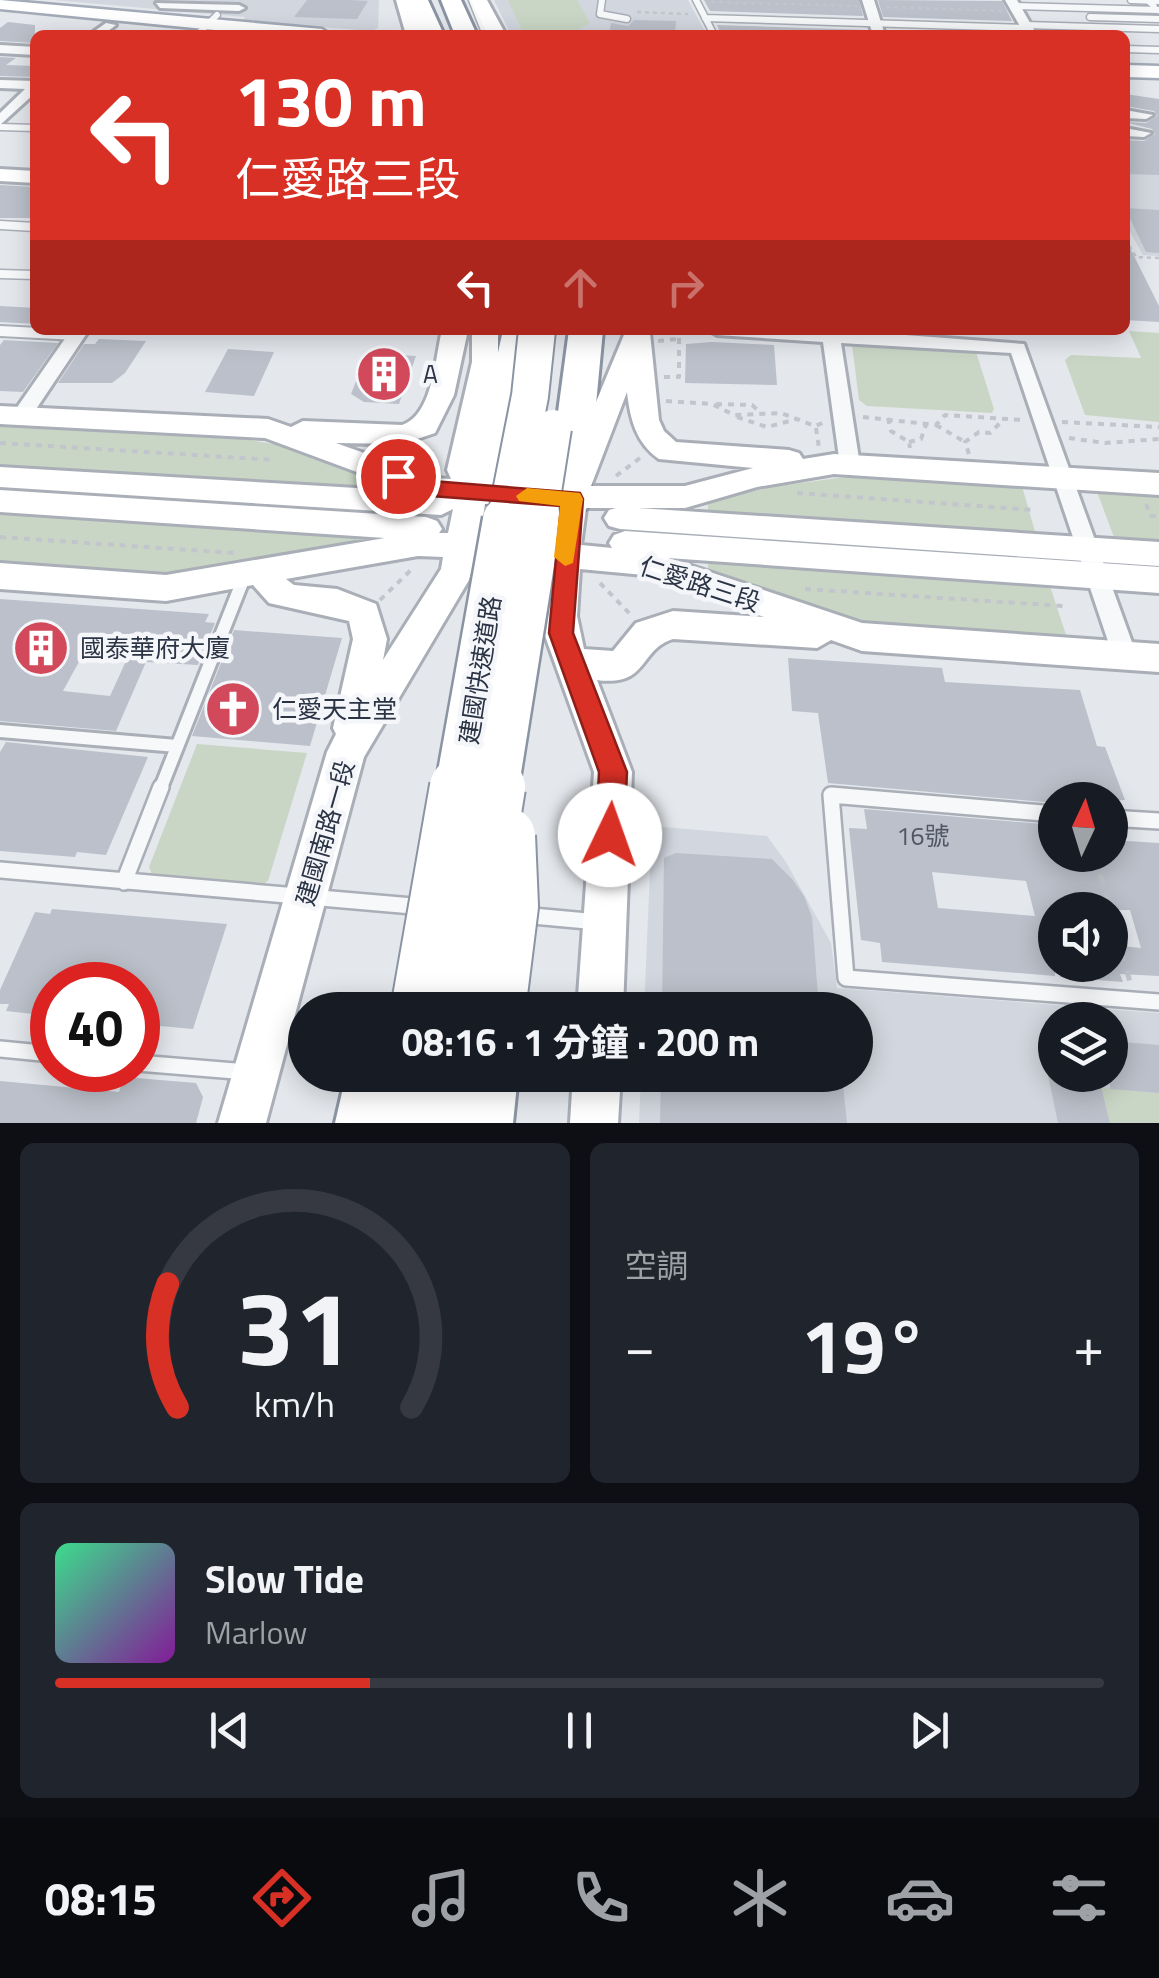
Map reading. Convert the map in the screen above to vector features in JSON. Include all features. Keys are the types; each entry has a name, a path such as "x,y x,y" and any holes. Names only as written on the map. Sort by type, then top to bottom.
{"highway":[{"path":"434,0 446,30"},
{"path":"451,0 464,30"},
{"path":"469,0 481,30"},
{"path":"460,525 490,476 519,335"},
{"name":"建國快速道路","path":"423,992 492,591 534,379 538,335"},
{"name":"建國快速道路","path":"463,992 557,398 563,335"},
{"path":"568,531 569,479 585,335"},
{"path":"394,992 436,786 492,591"},
{"path":"498,992 508,906 502,745"},
{"path":"367,1123 373,1092"},
{"path":"399,1123 405,1092"},
{"path":"443,1123 448,1092"},
{"path":"482,1123 486,1092"}],"main road":[{"path":"404,0 422,21"},
{"path":"479,0 494,30"},
{"path":"0,4 219,18 292,30"},
{"path":"0,14 103,30 219,18"},
{"path":"1130,71 1159,72"},
{"path":"1130,82 1159,83"},
{"path":"0,175 30,177"},
{"path":"268,430 382,435 424,427 433,414 454,335"},
{"name":"建國南路一段","path":"242,1123 346,752 457,571 462,470 485,362 485,335"},
{"path":"644,335 647,426 657,446 669,452 834,459"},
{"path":"601,992 613,772 561,633 560,616 568,531 600,417 644,335"},
{"name":"仁愛路三段","path":"11,416 268,430 431,488 460,525"},
{"name":"仁愛路三段","path":"568,531 834,459 1159,484"},
{"name":"仁愛路三段","path":"0,477 460,525 568,531 646,563 862,637 1142,657"},
{"name":"仁愛路三段","path":"0,504 568,531 1094,569 1159,583"},
{"name":"仁愛路三段","path":"0,576 166,588 252,567 418,544 460,525"},
{"name":"仁愛路三段","path":"1094,569 1159,554"},
{"path":"252,567 268,589 278,595 344,603 364,613 370,639 346,752"},
{"path":"574,662 624,664 648,633 673,624 862,637"},
{"path":"594,1123 596,1092"}],"street":[{"path":"868,0 877,29"},
{"path":"1150,0 1159,10"},
{"path":"1013,3 1028,29"},
{"path":"160,5 219,18"},
{"path":"0,49 30,52"},
{"path":"0,84 30,86"},
{"path":"0,124 30,91"},
{"path":"1130,114 1146,115"},
{"path":"1130,132 1144,133"},
{"path":"11,416 77,335"},
{"path":"830,335 842,416 834,459"},
{"path":"865,335 1018,348 1094,569 1142,657"}],"lane":[{"path":"602,0 600,14 626,15"},
{"path":"696,0 711,30"},
{"path":"1130,0 1159,1"},
{"path":"1013,3 1159,10"},
{"path":"701,16 877,29 1159,29"},
{"path":"1090,17 1159,19"},
{"path":"1130,48 1159,50"},
{"path":"0,124 30,127"},
{"path":"0,225 30,227"},
{"path":"0,274 30,276"},
{"path":"0,331 30,332"},
{"path":"0,504 410,536 460,525"},
{"path":"124,882 252,567"},
{"path":"0,731 178,746"},
{"path":"1038,813 830,795 846,978 1159,1002"},
{"path":"1128,819 1159,822"},
{"path":"0,870 446,909"},
{"path":"466,910 605,923"},
{"path":"0,1048 30,1051"},
{"path":"160,1064 256,1073"}],"path":[{"path":"626,15 701,16"},
{"path":"1130,247 1136,256 1159,258"},
{"path":"651,335 678,339"},
{"path":"664,376 679,377 678,335"},
{"path":"666,401 752,405 758,411"},
{"path":"712,404 752,427 777,429 797,419"},
{"path":"734,416 758,411 816,426 834,459"},
{"path":"936,425 945,415 1004,419 1105,443 1138,439 1157,442"},
{"path":"816,426 842,416 936,425 966,442 969,456"},
{"path":"888,418 891,432 909,442 921,439 926,425"},
{"path":"966,442 978,432 990,433 1004,419"},
{"path":"1132,426 1138,439"},
{"path":"1046,429 1159,427"},
{"path":"418,437 436,467"},
{"path":"909,442 911,453"},
{"path":"0,444 275,460"},
{"path":"608,482 650,451"},
{"path":"797,493 1034,510"},
{"path":"0,537 252,567"},
{"path":"373,606 412,568"},
{"path":"600,582 639,624"},
{"path":"805,588 1064,606"},
{"path":"1100,872 1136,1001"}],"shaded area":[{"path":"54,0 379,0 378,28 374,30 243,21 245,17"},
{"path":"494,0 688,0 704,30 509,30"},
{"path":"1130,161 1159,163 1159,256 1143,255 1130,232"},
{"path":"652,826 767,836 831,943 837,988 1038,1004 1038,1092 1128,1092 1128,1011 1159,1013 1159,1123 639,1123 640,1092 873,1092 873,992 645,992"}],"green space":[{"path":"508,0 577,0 590,23 578,30 522,30"},
{"path":"1130,331 1159,333 1159,422 1085,415 1065,360 1071,355 1141,358"},
{"path":"856,342 971,349 976,352 992,413 867,406 859,400 852,345"},
{"path":"0,421 233,437 279,445 393,488 390,493 0,468"},
{"path":"868,474 1021,483 1036,535 708,514 708,502 771,487"},
{"path":"1096,489 1159,492 1159,542 1115,540"},
{"path":"0,508 377,533 376,540 159,576 0,566"},
{"path":"708,556 1048,580 1068,641 852,621 814,611 708,571"},
{"path":"197,744 307,753 268,881 261,885 153,877 149,867"},
{"path":"1102,1092 1159,1093 1159,1123 1110,1123"}],"building":[{"path":"307,0 368,1 357,19 294,17"},
{"path":"704,0 859,0 863,16 710,11"},
{"path":"878,0 1002,1 1012,21 883,17"},
{"path":"634,20 676,21 675,30 610,30 611,23 628,26"},
{"path":"8,22 35,25 35,30 30,30 30,43 0,41 0,28"},
{"path":"717,25 867,30 719,30"},
{"path":"0,57 16,58 6,65 30,66 30,77 0,76"},
{"path":"1130,95 1159,99 1159,175 1130,174 1130,140 1144,141 1155,134 1152,129 1130,122 1146,123 1157,116 1154,111 1130,107"},
{"path":"0,185 30,187 30,218 0,218"},
{"path":"1130,208 1159,210 1159,253 1146,252 1130,218"},
{"path":"1130,248 1159,306 1159,322 1130,320"},
{"path":"0,306 30,308 30,324 0,322"},
{"path":"99,339 146,341 125,373 112,383 58,383 84,344 95,344"},
{"path":"4,340 58,343 23,392 0,391 0,345"},
{"path":"686,344 774,345 777,385 685,383"},
{"path":"228,349 274,352 254,396 205,392"},
{"name":"A","path":"367,353 416,356 399,404 364,402 351,394"},
{"path":"0,599 209,614 205,622 215,623 198,665 146,662 116,731 0,721","holes":["81,658 126,661 110,696 63,691"]},
{"path":"234,630 342,638 310,746 192,736"},
{"path":"788,658 942,668 945,682 1080,690 1097,746 1105,747 1118,782 1038,782 1038,802 828,783 818,713 792,711"},
{"path":"6,742 148,757 106,855 77,852 75,857 0,851 0,752"},
{"path":"864,809 1038,824 1038,872 1128,872 1128,841 1159,843 1159,976 1128,974 1128,947 1141,948 1128,910 1128,892 1038,892 1038,975 882,962 880,943 861,940 849,828 867,829","holes":["932,872 1026,881 1035,916 938,908"]},
{"path":"676,853 772,859 804,896 812,917 818,992 662,992 664,858"},
{"path":"52,909 227,924 193,1029 160,1026 160,962 30,962 30,1014 6,1011 9,1004 0,1004 0,990 35,912 50,914"},
{"path":"1128,1042 1159,1045 1159,1093 1128,1090"},
{"path":"160,1080 196,1083 203,1097 196,1123 0,1123 0,1081 30,1084 30,1092 160,1092"},
{"path":"661,1092 844,1092 847,1123 660,1123"},
{"path":"1052,1092 1102,1092 1110,1123 1058,1123"}],"slow traffic":[{"path":"527,496 572,499 565,557"}],"place":[{"name":"A","path":"384,374"},
{"name":"國泰華府大廈","path":"41,648"},
{"name":"仁愛天主堂","path":"233,709"}],"route":[{"path":"398,476 431,488 572,499 561,633 613,772 610,835"}]}
